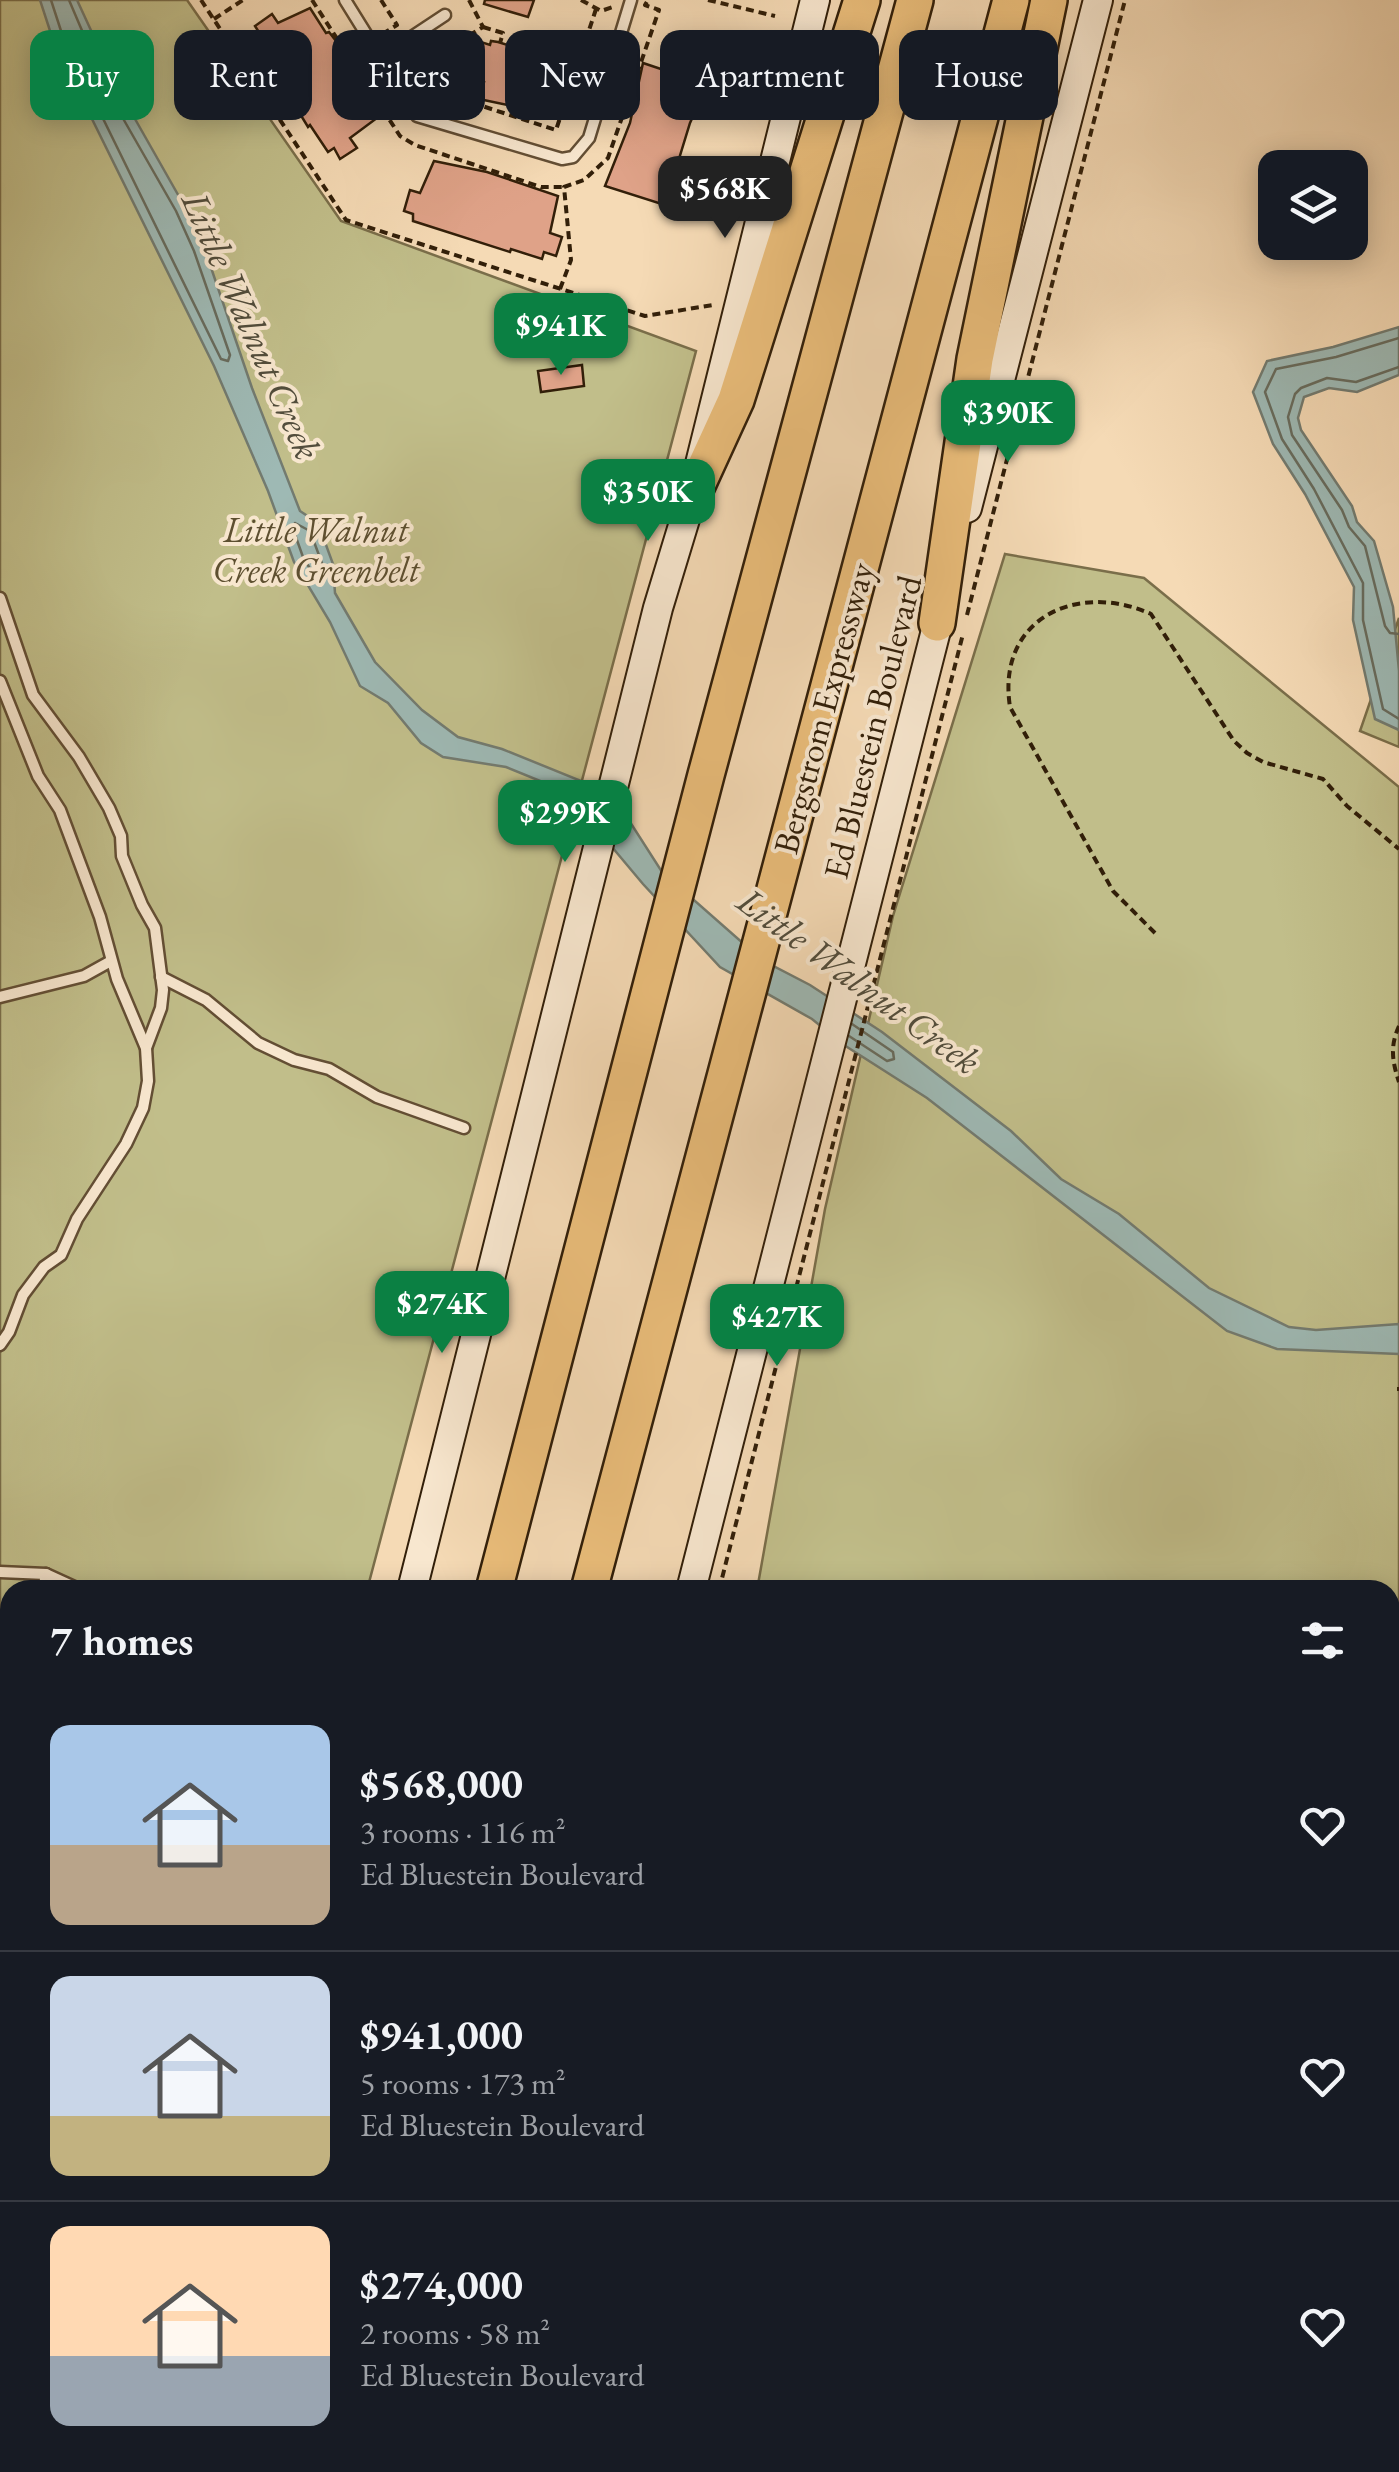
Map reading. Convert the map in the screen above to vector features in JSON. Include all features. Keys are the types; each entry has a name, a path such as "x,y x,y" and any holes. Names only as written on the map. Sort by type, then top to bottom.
{"highway":[{"path":"692,496 736,400 862,0"},
{"path":"497,1580 706,775 915,0"},
{"name":"Bergstrom Expressway","path":"591,1580 1012,0"},
{"path":"938,623 974,359 1049,0"}],"main road":[{"path":"415,1580 658,608 692,496 814,0"},
{"name":"Ed Bluestein Boulevard","path":"694,1580 808,1134 876,917 938,623 1098,0"}],"lane":[{"path":"345,0 363,30"},
{"path":"430,120 562,159 572,157 589,138 631,0"},
{"path":"423,30 445,16"},
{"path":"0,598 32,696 80,757 110,808 121,836 122,856 155,928 162,961 161,1008 146,1048"},
{"path":"0,681 38,776 60,810 100,917 112,961 146,1048 148,1081 143,1108 126,1144 76,1219 61,1255 44,1267 23,1295 0,1345"},
{"path":"0,997 84,976 112,961"},
{"path":"161,977 206,1000 258,1043 294,1060 329,1069 377,1097 464,1128"},
{"path":"0,1572 46,1574 59,1580"},
{"path":"45,1580 46,1574"}],"path":[{"path":"202,0 346,220 645,316 714,305"},
{"path":"214,19 243,0"},
{"path":"382,0 397,25 389,30"},
{"path":"469,0 483,26 503,34 500,42"},
{"path":"582,0 601,11 613,7"},
{"path":"708,0 775,16"},
{"path":"722,1580 830,1157 876,917 1125,0"},
{"path":"560,289 571,260 564,187 584,180 608,158 659,10 645,5"},
{"path":"483,26 422,65 439,92 556,130 596,9"},
{"path":"1155,934 1113,890 1010,707 1006,683 1011,658 1022,634 1044,617 1078,604 1107,600 1151,614 1234,741 1246,753 1323,780 1347,806 1399,849"},
{"path":"1399,1026 1392,1040 1392,1063 1399,1082"}],"green space":[{"name":"Little Walnut Creek Greenbelt","path":"0,0 187,0 208,30 174,30 174,120 271,120 341,221 696,351 370,1580 0,1580"},
{"path":"1005,554 1144,578 1399,787 1399,1580 759,1580 825,1209 893,916"},
{"path":"1399,618 1399,747 1360,731"}],"water":[{"path":"40,0 77,0 91,30 50,30"},
{"path":"93,120 136,120 185,207 204,247 252,388 300,511 318,523 333,564 335,593 375,662 422,710 458,737 502,749 596,787 623,811 662,872 762,960 810,985 882,1032 1011,1131 1061,1179 1119,1214 1209,1288 1289,1327 1316,1330 1399,1324 1399,1354 1277,1349 1227,1331 927,1098 844,1045 812,1019 720,967 565,791 506,767 443,757 421,743 388,703 360,686 330,622 294,562 214,366"},
{"path":"1399,327 1399,375 1357,392 1329,388 1304,397 1298,418 1301,430 1352,506 1357,522 1374,541 1393,607 1399,730 1375,719 1353,620 1354,587 1305,494 1273,444 1253,392 1267,361"}],"building":[{"path":"485,0 534,0 528,17 484,4"},
{"path":"310,8 332,36 332,120 374,120 350,138 357,148 340,159 334,148 328,152 304,120 312,120 312,30 258,30 255,26 272,14 278,23"},
{"path":"485,43 505,44 505,104 485,100"},
{"path":"643,63 660,69 660,120 691,120 671,185 677,187 671,207 605,186 631,120 640,120"},
{"path":"434,161 487,172 558,196 550,233 562,237 556,256 544,252 542,259 511,249 510,252 413,221 413,214 404,211 410,190 420,193"},
{"path":"582,365 584,386 541,392 538,371"}],"water label":[{"name":"Little Walnut Creek","path":"252,325"},
{"name":"Little Walnut Creek","path":"859,980"}]}
